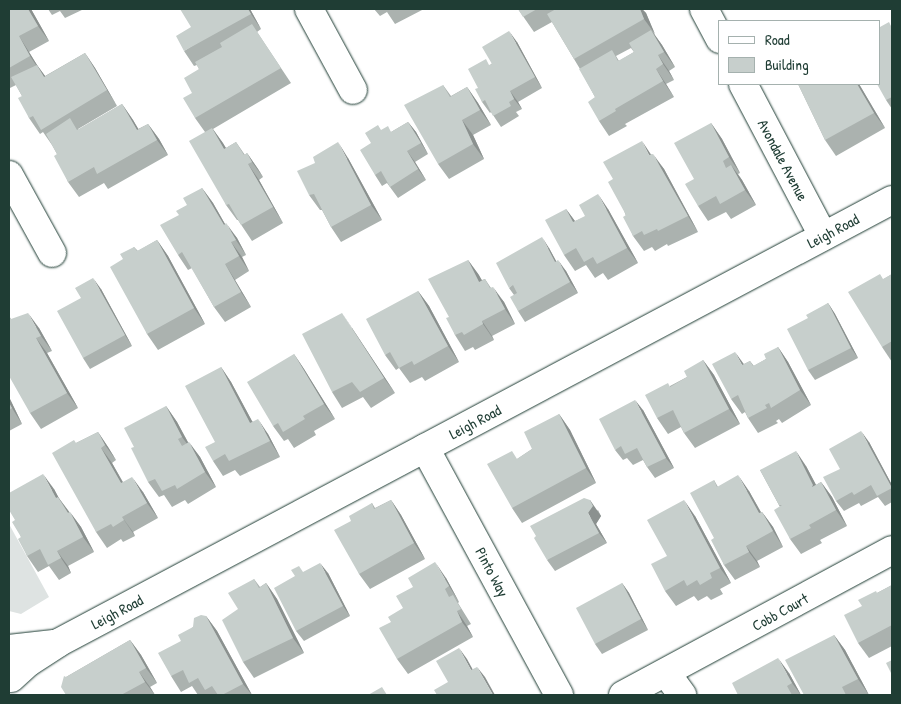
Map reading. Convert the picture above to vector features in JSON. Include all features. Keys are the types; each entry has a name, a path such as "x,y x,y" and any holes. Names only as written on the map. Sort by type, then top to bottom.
{"street":[{"path":"309,9 353,90"},
{"path":"704,9 718,35"},
{"name":"Avondale Avenue","path":"744,85 823,236"},
{"path":"9,175 52,253"},
{"name":"Leigh Road","path":"10,677 28,662 58,643 892,200"},
{"name":"Pinto Way","path":"425,448 559,695"},
{"name":"Cobb Court","path":"623,695 675,684 892,550"},
{"name":"Leigh Road","path":"9,649 58,643"}],"shaded area":[{"path":"9,524 49,597 21,614 9,611"}],"building":[{"path":"9,9 28,9 38,26 19,36 30,56 9,68"},
{"path":"180,9 248,9 251,14 184,51 176,36 191,27"},
{"path":"518,9 537,9 523,17"},
{"path":"556,9 640,9 644,19 574,59 547,14"},
{"path":"889,22 892,28 892,97 886,100 878,85 881,85 881,26"},
{"path":"252,24 281,68 195,118 183,98 192,93 184,78 199,69 195,62 222,47 220,43"},
{"path":"651,30 664,52 658,55 663,64 656,69 663,81 615,109 616,111 599,121 588,102 595,97 579,69 612,50 618,61 634,52 629,43"},
{"path":"509,31 535,77 510,91 514,99 509,102 511,106 493,116 485,100 482,102 475,89 478,88 468,69 486,59 489,65 492,64 482,47"},
{"path":"85,53 107,90 41,130 33,116 29,118 18,98 22,96 11,77 37,65 44,77"},
{"path":"443,85 450,97 467,87 480,110 462,120 473,144 438,164 404,105"},
{"path":"798,85 858,85 874,113 825,140"},
{"path":"122,104 137,130 148,124 157,140 97,174 94,167 68,182 54,156 57,154 46,134 70,118 77,130"},
{"path":"408,122 421,143 407,151 418,169 390,187 381,171 375,175 360,150 371,143 365,133 378,125 381,130 388,126 391,132"},
{"path":"711,123 729,157 723,161 726,168 731,165 745,190 720,204 716,196 698,206 685,184 694,179 674,143"},
{"path":"212,128 224,149 236,142 244,155 247,153 252,162 248,164 273,207 241,225 229,204 226,205 189,141"},
{"path":"642,141 649,155 653,154 688,216 658,231 657,229 644,235 642,231 633,236 623,217 626,215 608,182 613,179 603,162"},
{"path":"338,142 371,205 331,227 314,194 309,195 297,171 315,163 313,157"},
{"path":"202,188 224,225 226,223 236,240 231,242 239,256 225,264 241,292 214,307 182,252 178,255 160,225 179,215 176,211 187,205 183,198"},
{"path":"598,194 627,248 597,264 593,257 584,262 576,248 564,255 545,220 566,209 573,222 585,216 579,205"},
{"path":"542,237 555,262 558,260 570,282 518,311 510,297 517,293 513,285 509,288 496,263"},
{"path":"157,240 194,308 147,334 110,267 123,259 120,254 134,247 137,251"},
{"path":"468,260 479,282 485,279 490,288 493,287 505,309 482,321 483,324 464,335 462,332 455,335 446,318 449,317 428,279"},
{"path":"880,274 883,279 892,274 892,341 882,347 848,292"},
{"path":"93,278 125,335 83,358 57,311 81,298 75,288"},
{"path":"418,291 448,346 414,365 412,361 399,368 390,352 385,355 366,319"},
{"path":"828,303 851,348 808,370 787,329 808,318 806,315"},
{"path":"28,313 41,336 36,338 67,393 30,413 9,376 9,316 11,319"},
{"path":"342,313 384,378 360,392 352,382 332,392 302,334"},
{"path":"778,347 800,390 771,408 769,403 765,405 767,408 748,418 738,395 731,399 712,364 735,352 742,365 750,361 753,366 766,359 764,354"},
{"path":"294,354 324,404 303,416 305,419 283,432 278,423 273,426 247,382"},
{"path":"703,360 729,409 684,433 673,410 657,418 645,395 668,383 670,387 687,377 684,371"},
{"path":"221,367 250,423 258,419 270,441 229,461 225,454 213,461 205,447 215,442 185,386"},
{"path":"635,400 666,458 647,467 637,448 625,454 621,446 615,450 599,419"},
{"path":"166,406 182,437 178,439 182,446 189,442 205,472 177,489 175,485 162,491 155,479 148,482 131,448 134,447 124,428"},
{"path":"559,414 586,468 512,508 487,464 512,451 517,459 532,449 524,432"},
{"path":"861,431 892,488 877,496 871,485 854,495 852,492 836,501 823,477 840,469 829,449"},
{"path":"98,432 105,445 101,448 121,483 132,477 147,503 122,517 124,520 113,527 111,524 96,532 52,453 74,440 76,443"},
{"path":"796,451 813,485 812,487 821,482 836,510 809,525 811,528 790,539 774,510 782,505 779,505 760,470"},
{"path":"43,474 56,498 58,497 68,513 70,512 83,537 57,551 61,558 48,565 40,549 27,556 18,539 21,537 12,522 15,520 9,510 9,493"},
{"path":"738,475 759,513 762,512 773,531 746,546 749,552 724,565 711,540 714,538 690,493 714,480 717,487"},
{"path":"584,498 590,500 593,506 588,513 599,533 547,560 534,538 536,536 530,526"},
{"path":"391,500 414,543 359,574 334,530 351,521 349,516 372,503 374,509"},
{"path":"684,500 720,568 710,573 712,578 700,585 697,580 687,586 684,580 665,591 651,564 667,556 647,520"},
{"path":"435,562 449,586 445,589 449,597 453,595 461,609 457,611 462,622 397,659 379,628 391,622 388,617 403,608 396,596 413,587 408,578"},
{"path":"320,563 343,606 296,631 274,588 295,576 291,570 299,566 303,572"},
{"path":"254,579 259,588 266,583 293,638 243,662 222,620 238,609 228,593"},
{"path":"622,583 641,619 595,644 576,608"},
{"path":"892,585 892,625 858,643 844,615 862,606 858,600"},
{"path":"201,615 206,616 243,684 222,695 218,695 212,686 205,690 198,678 189,683 183,670 171,676 158,653 181,641 178,635 193,627 194,618"},
{"path":"834,635 858,679 842,687 846,695 804,695 785,660"},
{"path":"130,640 146,668 139,672 145,682 121,695 66,695 61,687 64,676 66,677"},
{"path":"459,648 471,670 477,667 493,695 437,695 434,690 448,682 436,661"},
{"path":"778,658 792,683 787,686 792,695 738,695 732,683"},
{"path":"892,660 892,675 886,663"},
{"path":"382,687 387,695 368,695"}]}
